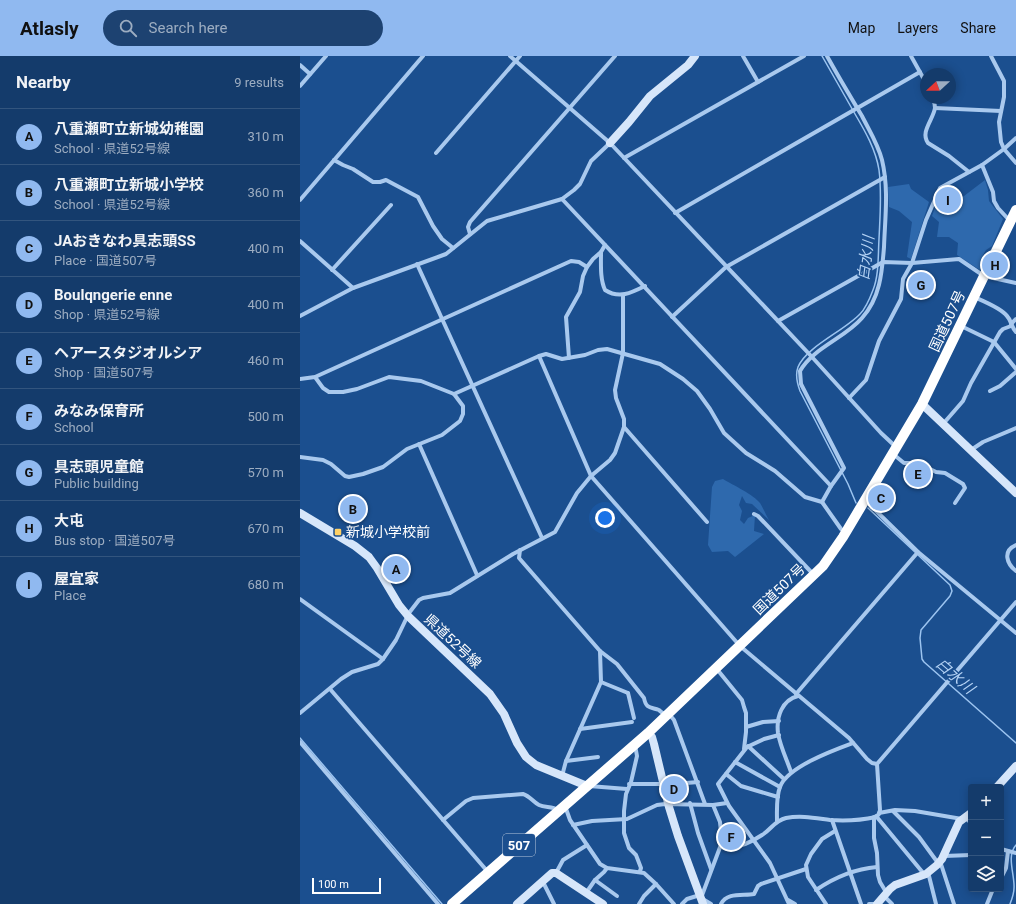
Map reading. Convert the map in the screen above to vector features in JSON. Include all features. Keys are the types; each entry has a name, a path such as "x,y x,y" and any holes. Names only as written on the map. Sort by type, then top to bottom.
{"highway":[{"name":"国道507号","path":"452,904 648,733 814,575 827,560 865,500 922,404 1016,210"}],"main road":[{"path":"610,143 650,96 688,65 695,56"},
{"path":"922,404 1016,493"},
{"name":"県道52号線","path":"300,513 355,546 369,557 399,605 408,616 490,694 504,714 517,743 526,757 536,765 587,786"},
{"path":"648,733 652,737 668,803 678,836 701,899"},
{"path":"1001,784 1016,766"},
{"path":"876,904 895,886 926,873 941,860 956,828 966,816"},
{"path":"517,904 552,873 556,873 603,904"}],"street":[{"path":"300,86 326,56"},
{"path":"300,200 423,56"},
{"path":"510,56 610,143 812,357 904,463 918,463 936,472 945,473 963,484 965,488 955,503"},
{"path":"436,153 520,56"},
{"path":"470,234 468,227 470,222 615,56"},
{"path":"743,56 758,82"},
{"path":"624,158 804,56"},
{"path":"822,502 844,468 802,384 800,371 812,357 862,319 877,295 883,262 886,194 885,177 874,139 827,56"},
{"path":"675,213 920,72 911,56"},
{"path":"991,56 1004,81 1004,97 999,130 1004,149 1016,163"},
{"path":"300,65 310,74"},
{"path":"934,104 935,108 926,131 926,140 928,143 949,156 969,172"},
{"path":"935,108 1001,111"},
{"path":"849,398 866,380 879,341 901,299 903,279 912,263 926,220 940,188 982,165 1016,138"},
{"path":"300,316 353,288 446,254 487,221 562,199 577,187 591,161 610,143"},
{"path":"334,160 343,166 353,169 373,182 386,180 418,197 433,226 442,239 453,248"},
{"path":"982,165 994,201 1010,222"},
{"path":"672,317 726,267 885,177"},
{"path":"562,199 831,486"},
{"path":"332,270 391,204"},
{"path":"300,241 353,288"},
{"path":"569,358 566,317 580,292 583,276 587,267 601,252 605,245"},
{"path":"601,252 601,272 604,288 608,292 625,295 645,286"},
{"path":"778,321 883,262 912,263 959,259 984,276 1016,283"},
{"path":"300,379 315,377 571,261 579,262 587,267"},
{"path":"417,264 542,538"},
{"path":"300,713 320,695 352,672 378,664 396,640 418,600 450,593 477,575 520,550 555,532 577,493 591,476 613,457 624,427 624,419 616,398 615,390 623,353 623,295"},
{"path":"974,297 1005,313 1016,332"},
{"path":"944,424 963,401 971,383 994,342 1003,329 1011,325 1016,319"},
{"path":"960,326 994,342 1016,370 1000,386 990,391"},
{"path":"454,394 538,356 546,354 562,359 585,355 604,349 660,364 683,379 697,391 710,409 724,433 746,453 775,471 805,497 822,502 841,529 845,532"},
{"path":"538,356 591,476 740,646 853,743 867,759 872,763 877,764"},
{"path":"300,457 323,460 331,464 345,476 350,477 363,474 383,467 407,449 442,435 460,421 463,414 463,406 454,394 421,381 389,377 343,392 329,392 323,388 315,377"},
{"path":"624,427 707,522"},
{"path":"971,450 984,442 1016,428"},
{"path":"419,444 477,575"},
{"path":"865,500 918,552 1016,633"},
{"path":"754,514 758,516 814,575"},
{"path":"1016,545 1009,550 1007,556 1010,566 1016,571"},
{"path":"520,550 520,558 600,650 617,664 644,698 645,704 649,708 660,710 674,720 705,804"},
{"path":"791,772 779,735 779,721 781,712 787,701 797,695 918,552"},
{"path":"300,598 383,659"},
{"path":"892,904 885,894 880,882 877,867 877,853 874,838 877,816 877,764 1016,602"},
{"path":"562,776 566,761 601,682 600,650"},
{"path":"716,668 742,700 746,713 745,747 742,753"},
{"path":"601,682 628,693"},
{"path":"580,729 633,720 628,693 634,685"},
{"path":"330,689 488,872"},
{"path":"746,726 763,722 779,721"},
{"path":"779,735 764,739 748,746 718,784 727,803 770,863 789,902 795,904"},
{"path":"300,742 438,904"},
{"path":"776,821 778,797 780,787 784,779 791,772 815,759 853,743"},
{"path":"634,745 637,756 624,802 624,836 629,848 636,855 641,868 640,871"},
{"path":"748,746 784,779"},
{"path":"566,761 598,757"},
{"path":"736,762 780,787"},
{"path":"726,774 741,786 778,797"},
{"path":"587,786 628,787 698,782"},
{"path":"443,820 466,801 473,798 523,794 528,795 537,804 542,806 562,808 600,864 607,868 640,871 647,875 674,904"},
{"path":"573,825 592,821 624,819 632,817 657,805 668,803 713,805 727,803"},
{"path":"690,803 698,833 711,870"},
{"path":"701,899 721,844 721,829 713,805"},
{"path":"893,811 941,860 954,904"},
{"path":"721,844 725,846 736,846 753,840 762,835 776,821 796,816 832,820 877,816 893,811 914,811 966,816"},
{"path":"877,816 926,873 936,904"},
{"path":"832,820 861,904"},
{"path":"826,904 808,877 806,869 808,861 819,842 825,836 835,831"},
{"path":"556,873 563,860 587,845"},
{"path":"1004,850 1016,853"},
{"path":"1004,872 1006,868 1008,851"},
{"path":"941,860 968,856"},
{"path":"816,890 830,881 850,872 877,867"},
{"path":"586,893 595,880 607,868"},
{"path":"721,904 723,899 733,896 754,894 758,886 761,884 806,869"},
{"path":"595,880 617,896"},
{"path":"542,882 554,904"},
{"path":"639,904 644,896 656,884"},
{"path":"988,904 992,892"},
{"path":"682,904 687,899 701,899 711,904"},
{"path":"869,904 876,904"}],"shaded area":[{"path":"985,180 989,201 1003,219 992,246 986,250 982,257 980,270 957,255 958,243 949,237 937,237 939,222 932,216 935,208 942,214"},
{"path":"909,184 911,189 929,202 911,259 907,257 912,222 899,211 889,207 888,187"},
{"path":"723,479 748,493 757,500 769,520 752,504 746,503 742,496 739,505 742,511 740,520 744,524 748,518 755,515 754,531 764,534 735,557 728,551 712,552 708,545 712,487 715,481"}],"waterway":[{"name":"白水川","path":"822,56 866,134 878,163 881,196 878,265 875,284 864,309 845,327 817,346 802,360 798,367 797,379 800,391 848,484 856,503"},
{"name":"白水川","path":"868,508 950,585 952,591 950,596 921,630 920,638 922,659 1016,743"},
{"path":"300,738 442,904"},
{"name":"白水川","path":"1010,904 1014,888 1011,860 1013,849 1016,845"}],"place":[{"name":"屋宜家","path":"948,200"},
{"name":"大屯","path":"995,265"},
{"name":"具志頭児童館","path":"921,285"},
{"name":"ヘアースタジオルシア","path":"918,474"},
{"name":"JAおきなわ具志頭SS","path":"881,498"},
{"name":"八重瀬町立新城小学校","path":"353,509"},
{"name":"新城小学校前","path":"338,532"},
{"name":"八重瀬町立新城幼稚園","path":"396,569"},
{"name":"Boulqngerie enne","path":"674,789"},
{"name":"みなみ保育所","path":"731,837"}]}
